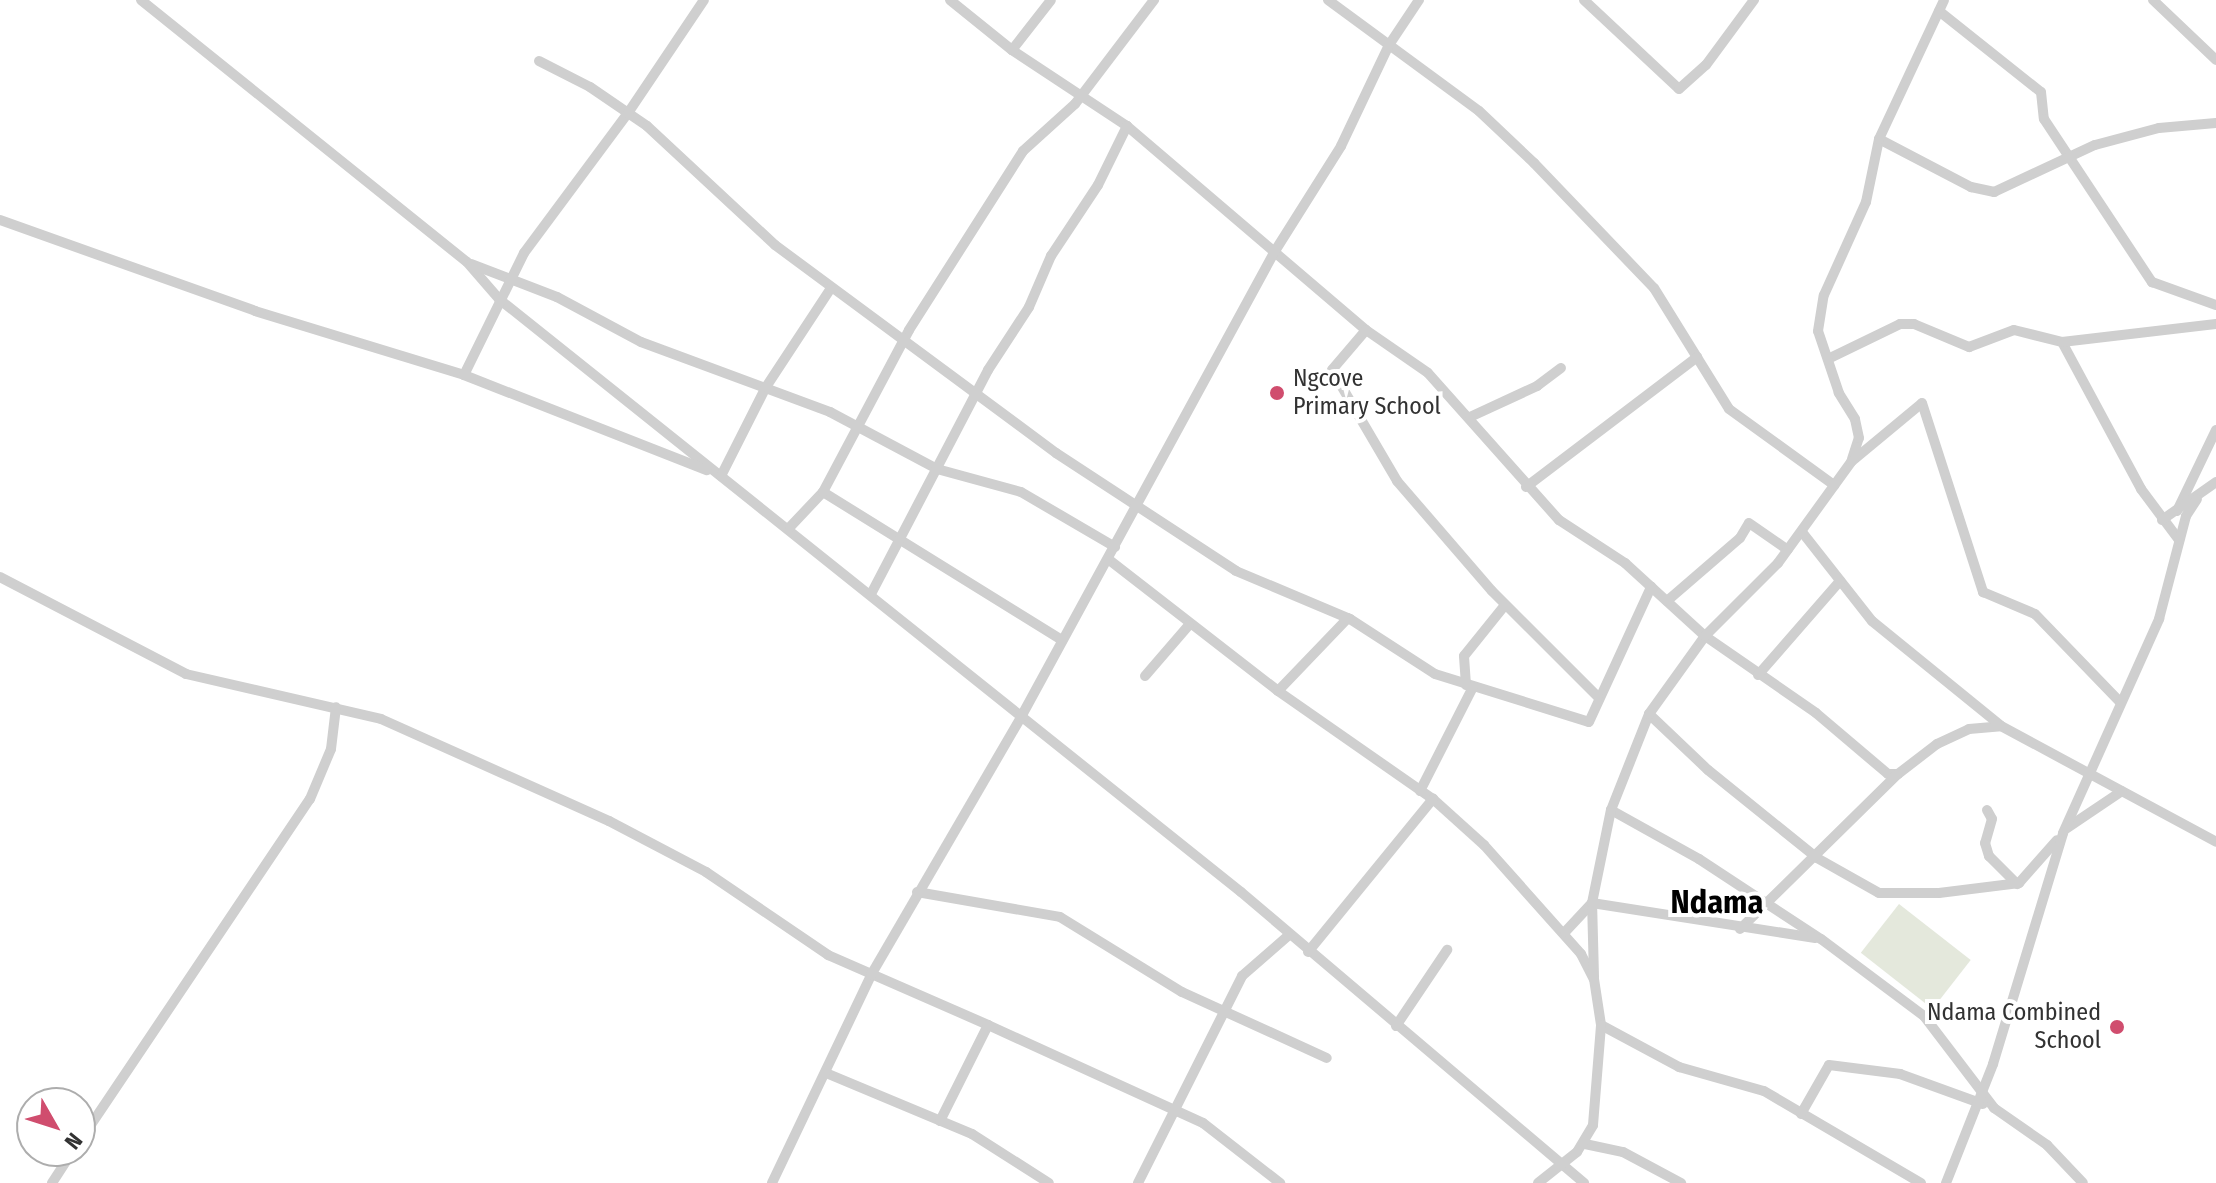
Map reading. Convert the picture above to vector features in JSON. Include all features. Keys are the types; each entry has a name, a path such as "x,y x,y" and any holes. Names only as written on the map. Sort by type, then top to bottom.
{"street":[{"path":"141,0 467,262 499,299 718,475 790,527 1289,935 1584,1183"},
{"path":"464,375 507,280 628,113 704,0"},
{"path":"950,0 1012,50 1127,126 1366,330 1428,373 1470,417 1526,487 1559,520 1625,563 1705,636 1816,713 1888,774 1898,774"},
{"path":"1012,50 1051,0"},
{"path":"790,527 823,492 972,226 1023,151 1080,95 1154,0"},
{"path":"1328,0 1479,111 1606,232 1654,288 1729,409 1834,485"},
{"path":"772,1183 871,975 1021,717 1275,251 1341,146 1389,45 1419,0"},
{"path":"1584,0 1679,89 1706,65 1754,0"},
{"path":"2153,0 2216,60"},
{"path":"1851,462 1859,438 1818,331 1824,295 1866,202 1879,139 1941,6 2041,92 2044,119 2066,157 2152,282 2216,305"},
{"path":"539,61 628,113 775,245 977,397 1236,571 1348,618 1435,674 1580,724 1594,716 1598,697 1651,587"},
{"path":"1879,139 1984,192 2066,157 2159,128 2216,123"},
{"path":"871,594 1127,126"},
{"path":"0,220 255,311 464,375 718,475"},
{"path":"467,262 557,297 641,342 766,387 858,427 937,469 1021,492 1115,547"},
{"path":"718,475 766,387 831,288"},
{"path":"1830,358 1900,324 1914,324 1962,346 2014,330 2062,342 2216,324"},
{"path":"1366,330 1333,374 1397,481 1505,605 1598,697"},
{"path":"2062,342 2162,520 2179,540"},
{"path":"1526,487 1697,357"},
{"path":"1470,417 1537,386 1561,368"},
{"path":"1538,1183 1563,1166 1585,1144 1597,1099 1601,1025 1594,979 1592,903 1611,810 1649,714 1705,636 1788,550 1851,462 1922,403 1983,592 2035,614 2119,701"},
{"path":"2177,511 2216,430"},
{"path":"2162,520 2197,499 2216,482"},
{"path":"823,492 1062,640"},
{"path":"1946,1183 1981,1099 2063,833 2087,772 2159,619 2179,540 2197,499"},
{"path":"1667,601 1740,538 1749,523 1788,550"},
{"path":"1802,532 1840,581 1897,645 2001,726 2216,842"},
{"path":"1108,559 1189,625 1278,691 1433,799 1515,876 1565,932 1594,979"},
{"path":"0,577 186,674 381,719 609,821 706,872 806,943 871,975 1176,1109 1226,1139 1280,1183"},
{"path":"1758,675 1840,581"},
{"path":"1420,791 1470,686 1464,656 1505,605"},
{"path":"1278,691 1348,618"},
{"path":"1145,676 1189,625"},
{"path":"96,1117 310,799 331,749 336,707"},
{"path":"1649,714 1708,770 1817,858 1879,893 2017,884 2085,812 2122,791"},
{"path":"1740,929 1817,858 1898,774 1937,744 1969,729 2001,726"},
{"path":"1308,952 1433,799"},
{"path":"1611,810 1767,903 1924,1016 1981,1099"},
{"path":"1987,810 1992,819 1985,843 1989,856 2017,884"},
{"path":"917,892 1060,917 1182,992 1327,1058"},
{"path":"1565,932 1592,903"},
{"path":"1592,903 1740,929 1821,939"},
{"path":"1138,1183 1224,1011 1250,966 1289,935"},
{"path":"1396,1026 1447,950"},
{"path":"940,1121 988,1025"},
{"path":"1601,1025 1659,1058 1707,1076 1747,1083 1921,1183"},
{"path":"1801,1114 1829,1065 1916,1078 1981,1099 2047,1145 2083,1183"},
{"path":"826,1073 972,1134 1049,1183"},
{"path":"1585,1144 1623,1152 1681,1183"}],"shaded area":[{"path":"1899,904 1971,960 1933,1009 1861,953"}],"place":[{"name":"Ngcove Primary School","path":"1277,393"},
{"name":"Ndama Combined School","path":"2117,1027"}],"district":[{"name":"Ndama","path":"1717,902"}]}
